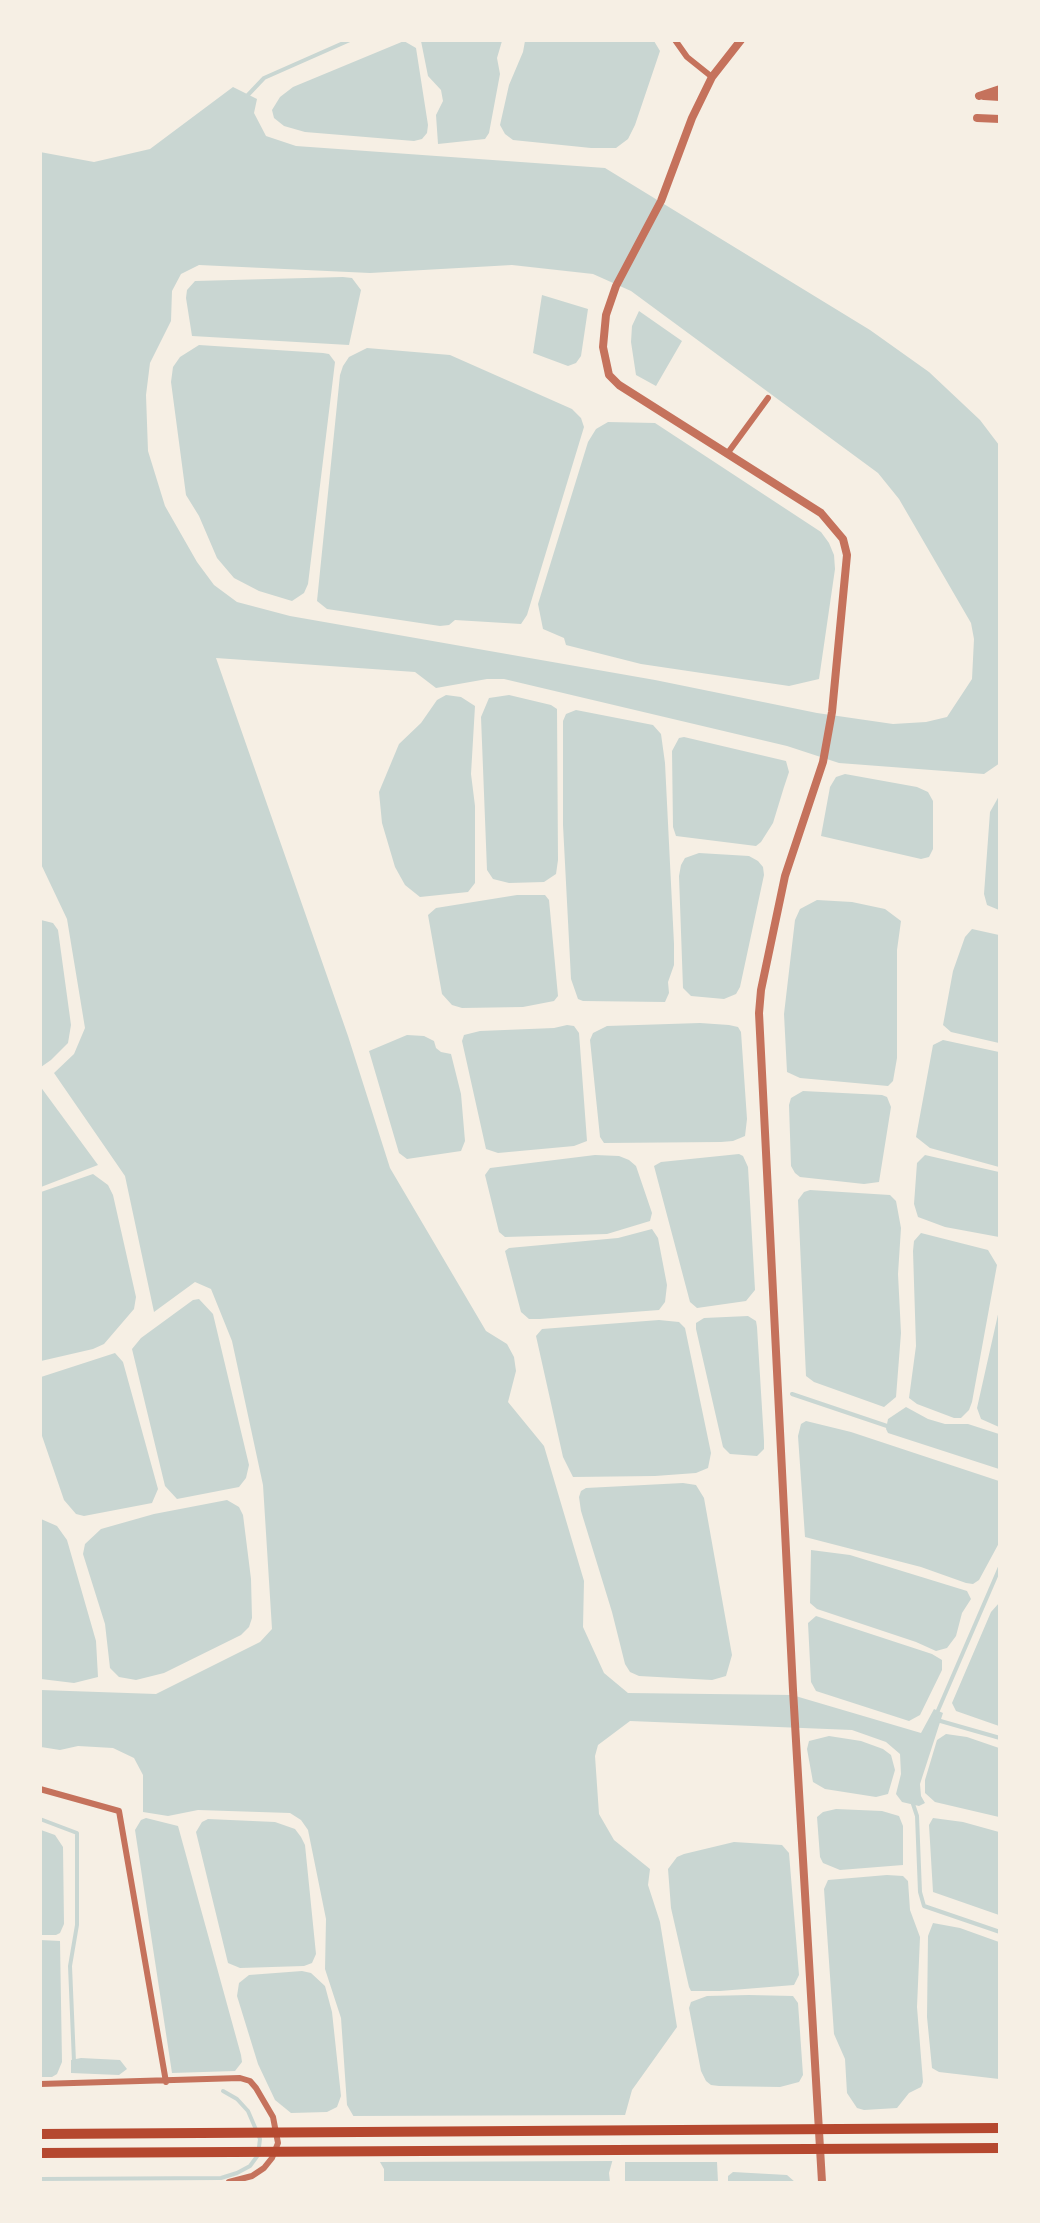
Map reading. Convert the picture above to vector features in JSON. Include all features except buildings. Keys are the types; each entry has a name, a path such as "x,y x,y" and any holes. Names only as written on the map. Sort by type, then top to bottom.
{"highway":[{"path":"40,2134 999,2127"},
{"path":"40,2153 999,2148"}],"street":[{"path":"675,40 687,57 712,77"},
{"path":"741,40 712,77 692,118 661,201 616,286 606,315 603,347 609,375 631,394 821,513 843,538 847,555 832,712 823,762 785,876 761,990 759,1013 796,1746 822,2182"},
{"path":"999,89 979,96 999,97"},
{"path":"977,118 999,119"},
{"path":"727,454 768,398"},
{"path":"40,1789 119,1811 166,2082"},
{"path":"40,2084 240,2078 250,2081 273,2117 278,2143 272,2158 264,2168 252,2176 229,2182"}],"shaded area":[{"path":"404,41 416,48 428,125 427,133 422,139 414,141 305,132 284,126 274,118 272,110 280,97 293,87"},
{"path":"421,41 502,41 497,58 500,74 489,133 485,139 438,144 436,115 443,101 441,90 428,76"},
{"path":"525,41 654,41 660,51 628,139 616,148 591,148 513,140 505,134 500,125 509,85 523,52"},
{"path":"233,87 257,99 254,113 266,136 296,146 605,168 870,330 929,372 980,420 999,445 1000,763 984,774 839,763 787,746 504,679 487,679 436,688 415,672 216,658 348,1036 390,1168 486,1331 507,1344 514,1357 516,1371 508,1402 544,1446 584,1581 583,1627 604,1673 628,1693 792,1695 921,1733 934,1709 943,1713 920,1784 921,1796 925,1803 919,1806 902,1802 896,1794 901,1774 900,1754 886,1742 852,1730 630,1721 598,1745 595,1756 599,1814 614,1840 650,1869 648,1885 660,1922 677,2027 632,2090 609,2173 610,2182 384,2182 384,2169 347,2105 341,2018 325,1969 326,1919 308,1830 301,1820 290,1813 198,1810 168,1816 143,1812 143,1775 134,1758 113,1748 78,1746 60,1750 41,1747 41,1690 156,1694 260,1642 272,1629 263,1485 232,1341 211,1289 195,1282 154,1312 125,1176 54,1073 74,1054 85,1028 67,919 40,862 40,152 94,162 150,149","holes":["199,265 370,273 512,265 593,274 631,291 878,473 899,499 971,623 974,639 972,679 947,717 926,722 893,724 817,713 655,680 290,616 237,602 214,585 197,562 165,506 148,451 146,395 150,363 171,321 172,291 181,274"]},
{"path":"352,278 361,290 349,345 192,336 186,298 187,290 195,281"},
{"path":"542,295 588,309 581,356 576,363 568,366 533,353"},
{"path":"639,311 682,341 656,386 636,375 631,342 632,326"},
{"path":"199,345 323,353 329,354 335,362 308,584 304,593 292,601 259,591 234,578 217,558 199,516 186,495 171,382 173,367 180,357"},
{"path":"367,348 450,355 572,409 581,418 584,427 527,615 521,624 455,620 449,625 440,626 327,609 317,601 340,375 349,357"},
{"path":"608,422 655,423 821,532 834,555 835,569 819,679 789,686 641,664 566,645 564,638 543,629 538,604 588,442 596,429"},
{"path":"446,695 461,697 475,706 471,774 475,806 475,883 468,892 420,897 405,885 395,867 382,823 379,792 399,744 421,723 437,700"},
{"path":"509,695 551,705 557,709 558,860 556,874 544,882 509,883 493,879 487,870 481,717 489,698"},
{"path":"576,710 653,725 661,734 665,763 674,944 674,965 668,982 669,993 665,1002 583,1001 578,999 571,979 563,825 563,721 566,714"},
{"path":"684,737 786,761 789,772 773,823 756,846 676,836 673,827 672,751 679,738"},
{"path":"845,774 917,787 928,792 933,801 933,849 929,857 921,859 821,836 830,787 836,777"},
{"path":"999,796 999,910 987,905 984,894 990,812"},
{"path":"699,853 749,856 763,867 764,875 740,987 736,994 724,999 691,996 683,988 679,876 685,858"},
{"path":"517,895 545,895 549,900 558,996 554,1001 523,1007 462,1008 452,1005 442,994 428,915 436,908"},
{"path":"817,900 852,902 885,909 901,921 897,950 897,1058 893,1081 888,1086 800,1078 787,1072 784,1014 795,920 800,909"},
{"path":"41,920 53,923 58,930 71,1025 68,1043 41,1067"},
{"path":"972,929 999,935 999,1043 951,1032 943,1025 953,971 965,937"},
{"path":"700,1023 729,1025 738,1027 741,1032 747,1119 745,1136 733,1141 721,1142 604,1143 600,1137 590,1040 593,1033 607,1026"},
{"path":"574,1026 579,1033 587,1141 574,1146 498,1153 486,1149 462,1041 464,1035 480,1031 554,1028"},
{"path":"407,1035 424,1036 434,1041 436,1048 441,1052 451,1054 461,1094 465,1141 461,1151 407,1159 399,1153 369,1051"},
{"path":"943,1040 999,1052 999,1167 930,1148 916,1137 933,1045"},
{"path":"40,1086 98,1165 41,1187 40,1187"},
{"path":"803,1091 887,1097 891,1107 879,1182 864,1184 800,1177 795,1173 791,1166 789,1105 791,1098"},
{"path":"739,1154 743,1156 748,1167 755,1290 746,1301 697,1308 690,1302 654,1166 661,1162"},
{"path":"595,1155 619,1156 636,1166 652,1213 650,1221 607,1234 505,1237 499,1232 485,1175 490,1168"},
{"path":"925,1155 999,1172 999,1237 945,1227 918,1217 914,1204 917,1163"},
{"path":"93,1174 108,1185 113,1195 136,1297 134,1309 104,1344 93,1349 41,1361 41,1192"},
{"path":"810,1190 890,1195 896,1201 901,1228 898,1274 901,1333 896,1397 884,1407 814,1382 806,1376 798,1200 804,1192"},
{"path":"652,1229 658,1238 667,1285 665,1302 659,1310 540,1319 529,1319 521,1312 505,1251 509,1248 618,1238"},
{"path":"921,1233 988,1250 997,1265 972,1402 969,1410 961,1418 954,1418 917,1404 909,1398 916,1346 913,1251 914,1241"},
{"path":"199,1299 213,1314 249,1465 246,1478 239,1487 177,1499 165,1486 132,1349 141,1338 193,1300"},
{"path":"999,1310 999,1427 981,1419 977,1408"},
{"path":"748,1316 756,1321 757,1327 764,1449 757,1456 730,1454 723,1447 696,1329 696,1323 704,1318"},
{"path":"659,1320 679,1322 685,1328 711,1453 708,1468 696,1473 655,1476 573,1477 563,1457 536,1336 542,1329"},
{"path":"115,1353 123,1362 158,1489 152,1503 84,1516 76,1514 64,1500 41,1433 41,1377"},
{"path":"906,1407 928,1419 945,1424 968,1424 999,1434 999,1469 888,1433 886,1429 888,1419"},
{"path":"806,1421 851,1432 999,1481 999,1543 979,1580 973,1584 966,1583 921,1567 805,1537 798,1436 801,1424"},
{"path":"683,1483 696,1485 704,1498 732,1655 726,1676 712,1680 639,1676 630,1672 625,1664 612,1612 581,1511 579,1497 581,1491 586,1488"},
{"path":"227,1500 239,1507 243,1515 251,1579 252,1618 249,1627 241,1635 164,1673 136,1680 119,1677 110,1668 105,1624 83,1554 85,1544 101,1529 154,1514"},
{"path":"41,1519 57,1526 67,1540 96,1641 98,1677 74,1683 41,1679"},
{"path":"811,1550 850,1555 967,1591 971,1599 962,1613 956,1636 947,1648 936,1651 916,1642 817,1609 810,1603"},
{"path":"999,1603 999,1726 956,1711 952,1703 991,1612"},
{"path":"816,1616 932,1654 942,1660 942,1670 920,1715 909,1721 816,1691 811,1682 808,1623"},
{"path":"946,1734 967,1737 999,1748 999,1817 935,1802 925,1793 925,1780 937,1740"},
{"path":"829,1736 861,1741 883,1749 891,1755 895,1770 888,1794 876,1797 825,1789 813,1782 807,1749 809,1741"},
{"path":"836,1809 882,1811 899,1816 903,1826 903,1865 840,1870 823,1863 820,1857 817,1817 823,1812"},
{"path":"146,1818 178,1826 241,2055 242,2062 235,2071 172,2073 135,1830 141,1820"},
{"path":"933,1818 963,1822 999,1832 999,1915 933,1892 929,1825"},
{"path":"208,1819 275,1822 295,1829 301,1837 305,1845 316,1954 312,1963 304,1966 240,1968 228,1963 196,1832 202,1822"},
{"path":"41,1830 55,1835 63,1847 64,1924 60,1933 56,1935 41,1935"},
{"path":"734,1842 782,1845 789,1853 799,1975 794,1985 691,1991 671,1908 668,1869 677,1857 684,1854"},
{"path":"887,1875 903,1876 908,1881 910,1910 920,1937 917,2007 923,2082 921,2087 909,2093 897,2108 864,2110 857,2108 847,2093 845,2059 834,2034 824,1889 828,1880"},
{"path":"933,1923 960,1928 999,1942 999,2079 939,2072 932,2068 927,2017 928,1936"},
{"path":"40,1940 60,1941 62,2062 57,2074 52,2077 41,2077"},
{"path":"302,1971 311,1973 325,1986 332,2012 341,2096 337,2107 327,2112 291,2113 275,2100 258,2064 237,1996 239,1983 249,1975"},
{"path":"707,1996 793,1996 798,2003 803,2075 799,2082 780,2087 719,2086 711,2085 706,2081 701,2071 689,2008 691,2002"},
{"path":"81,2058 120,2060 127,2069 119,2075 71,2073 71,2060"},
{"path":"625,2162 717,2162 718,2182 625,2182"},
{"path":"733,2172 787,2175 795,2182 728,2182 728,2176"}],"pier":[{"path":"628,2115 615,2161 376,2162 350,2116"}],"waterway":[{"path":"246,97 264,78 350,40"},
{"path":"792,1394 890,1427"},
{"path":"936,1715 1000,1567"},
{"path":"937,1720 1000,1738"},
{"path":"912,1801 917,1816 920,1892 924,1906 1000,1932"},
{"path":"40,1819 77,1833 77,1925 70,1966 74,2062"},
{"path":"40,2179 221,2178 237,2173 250,2166 258,2155 260,2139 248,2111 237,2099 223,2091"}]}
